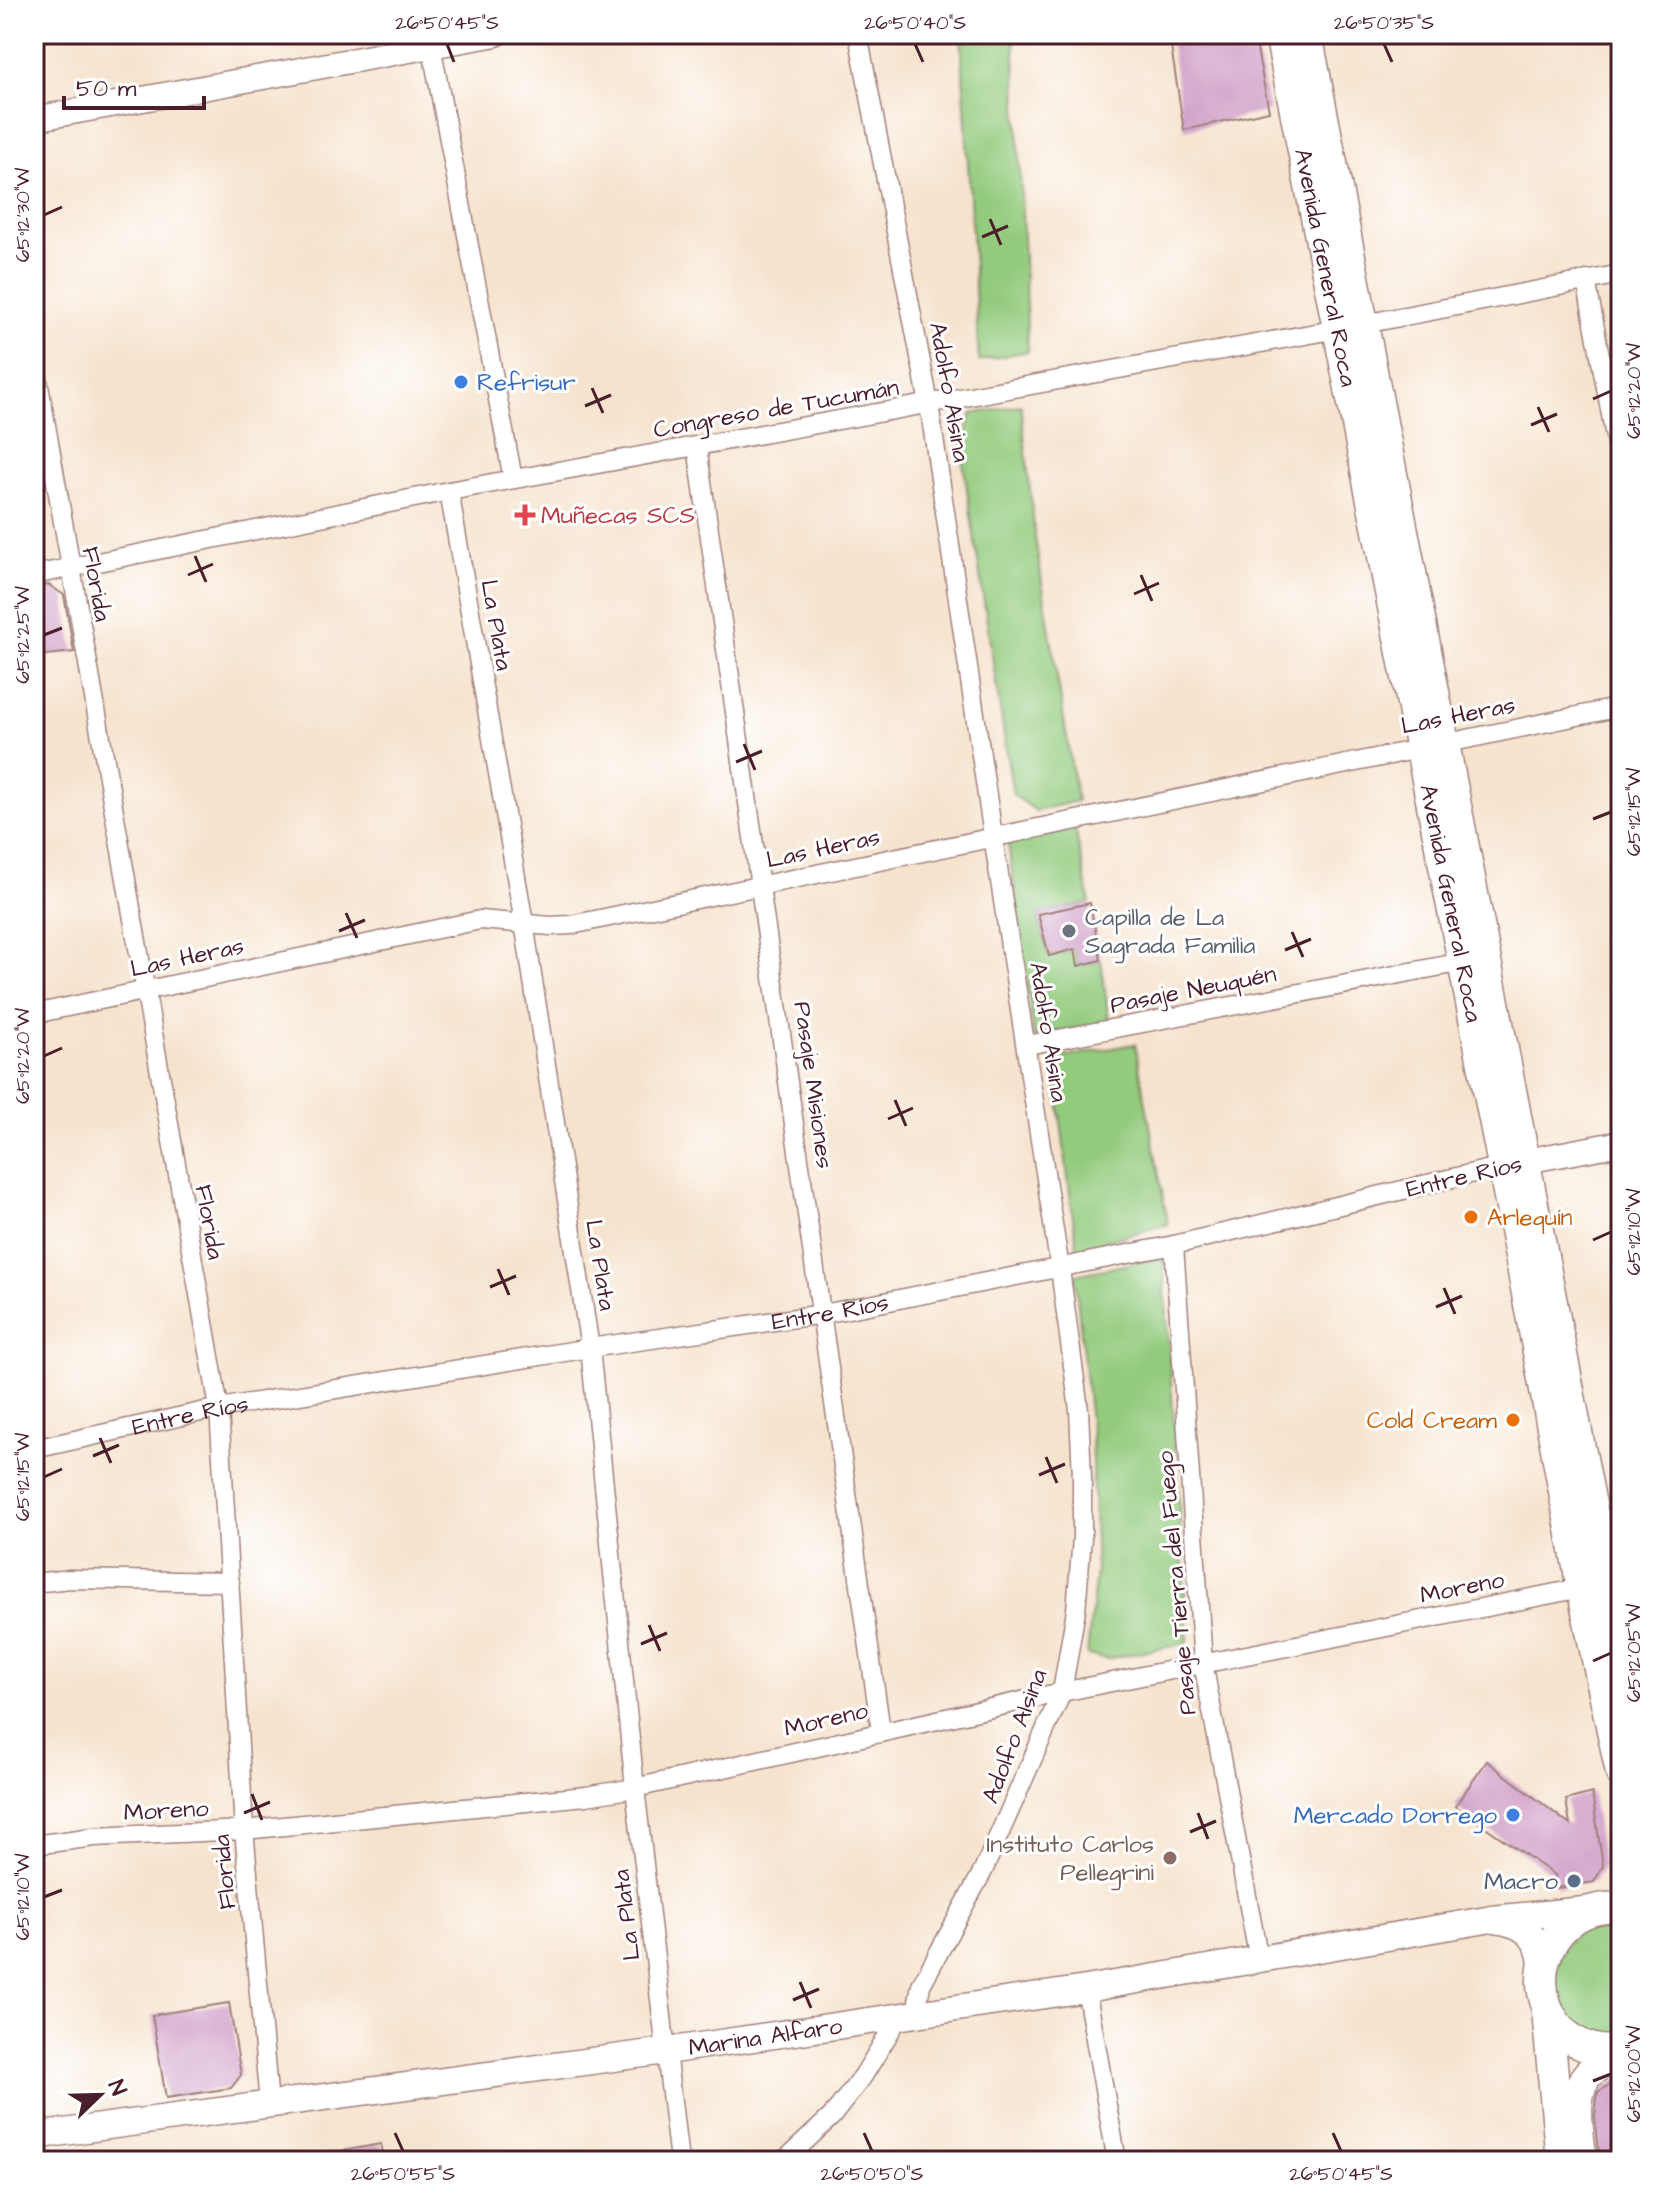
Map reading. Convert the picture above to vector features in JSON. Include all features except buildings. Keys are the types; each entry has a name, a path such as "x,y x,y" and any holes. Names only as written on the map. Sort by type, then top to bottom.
{"main road":[{"name":"Avenida General Roca","path":"1280,34 1350,326 1515,1163 1621,1660"},
{"name":"Avenida General Roca","path":"1307,34 1350,326"},
{"name":"Avenida General Roca","path":"1433,744 1463,962 1515,1163"},
{"name":"Avenida General Roca","path":"1603,1584 1621,1773"},
{"name":"Marina Alfaro","path":"34,2136 666,2051 1086,1989 1492,1919 1614,1906"},
{"path":"1542,1963 1549,1945 1562,1927 1580,1915 1614,1906"},
{"path":"1492,1919 1508,1921 1525,1929 1537,1940 1542,1963 1541,1988 1547,2010 1561,2161"},
{"path":"1547,2010 1558,2027 1573,2040 1592,2049 1621,2052"},
{"path":"1582,2161 1576,2113 1581,2084 1588,2074 1621,2052"}],"street":[{"path":"34,119 431,40 496,34"},
{"name":"Adolfo Alsina","path":"858,34 929,404 1060,1269 1079,1410 1082,1477 1082,1538 1076,1610 1062,1692 983,1871 921,1985 918,2001 910,2015"},
{"path":"431,40 513,479"},
{"name":"Congreso de Tucumán","path":"34,575 449,491 1621,274"},
{"path":"1586,280 1619,458"},
{"name":"Florida","path":"34,357 219,1408 244,1830 269,2104"},
{"name":"Pasaje Misiones","path":"697,447 881,1731"},
{"name":"La Plata","path":"449,491 524,923 590,1348 635,1788 679,2161"},
{"name":"Las Heras","path":"34,1014 480,920 571,925 1621,707"},
{"name":"Pasaje Neuquén","path":"1027,1045 1463,962"},
{"name":"Entre Ríos","path":"34,1449 219,1408 823,1314 1060,1269 1174,1245 1515,1163 1621,1143"},
{"name":"Pasaje Tierra del Fuego","path":"1174,1245 1203,1663 1259,1960"},
{"path":"34,1583 70,1579 230,1582"},
{"name":"Moreno","path":"34,1845 94,1837 244,1830 586,1796 635,1788 1062,1692 1603,1584"},
{"path":"1086,1989 1117,2161"},
{"path":"784,2161 832,2116 910,2015"}],"green space":[{"path":"961,34 1014,34 1028,351 979,361"},
{"path":"1021,405 1035,538 1077,801 1036,811 1013,795 961,449 972,414"},
{"path":"1075,829 1090,903 1038,914 1049,956 1075,949 1078,966 1101,960 1109,1022 1034,1037 1008,843"},
{"path":"1135,1044 1168,1224 1077,1249 1053,1059"},
{"path":"1163,1257 1188,1643 1107,1659 1087,1655 1096,1570 1091,1432 1075,1275"},
{"path":"1616,1922 1621,1924 1621,2038 1618,2039 1585,2032 1570,2021 1562,2009 1555,1981 1561,1953 1569,1941 1588,1927"}],"place":[{"name":"Refrisur","path":"461,382"},
{"name":"Muñecas SCS","path":"525,515"},
{"name":"Capilla de La Sagrada Familia","path":"1069,931"},
{"name":"Arlequín","path":"1471,1217"},
{"name":"Cold Cream","path":"1513,1420"},
{"name":"Mercado Dorrego","path":"1513,1815"},
{"name":"Instituto Carlos Pellegrini","path":"1170,1858"},
{"name":"Macro","path":"1574,1881"}]}
